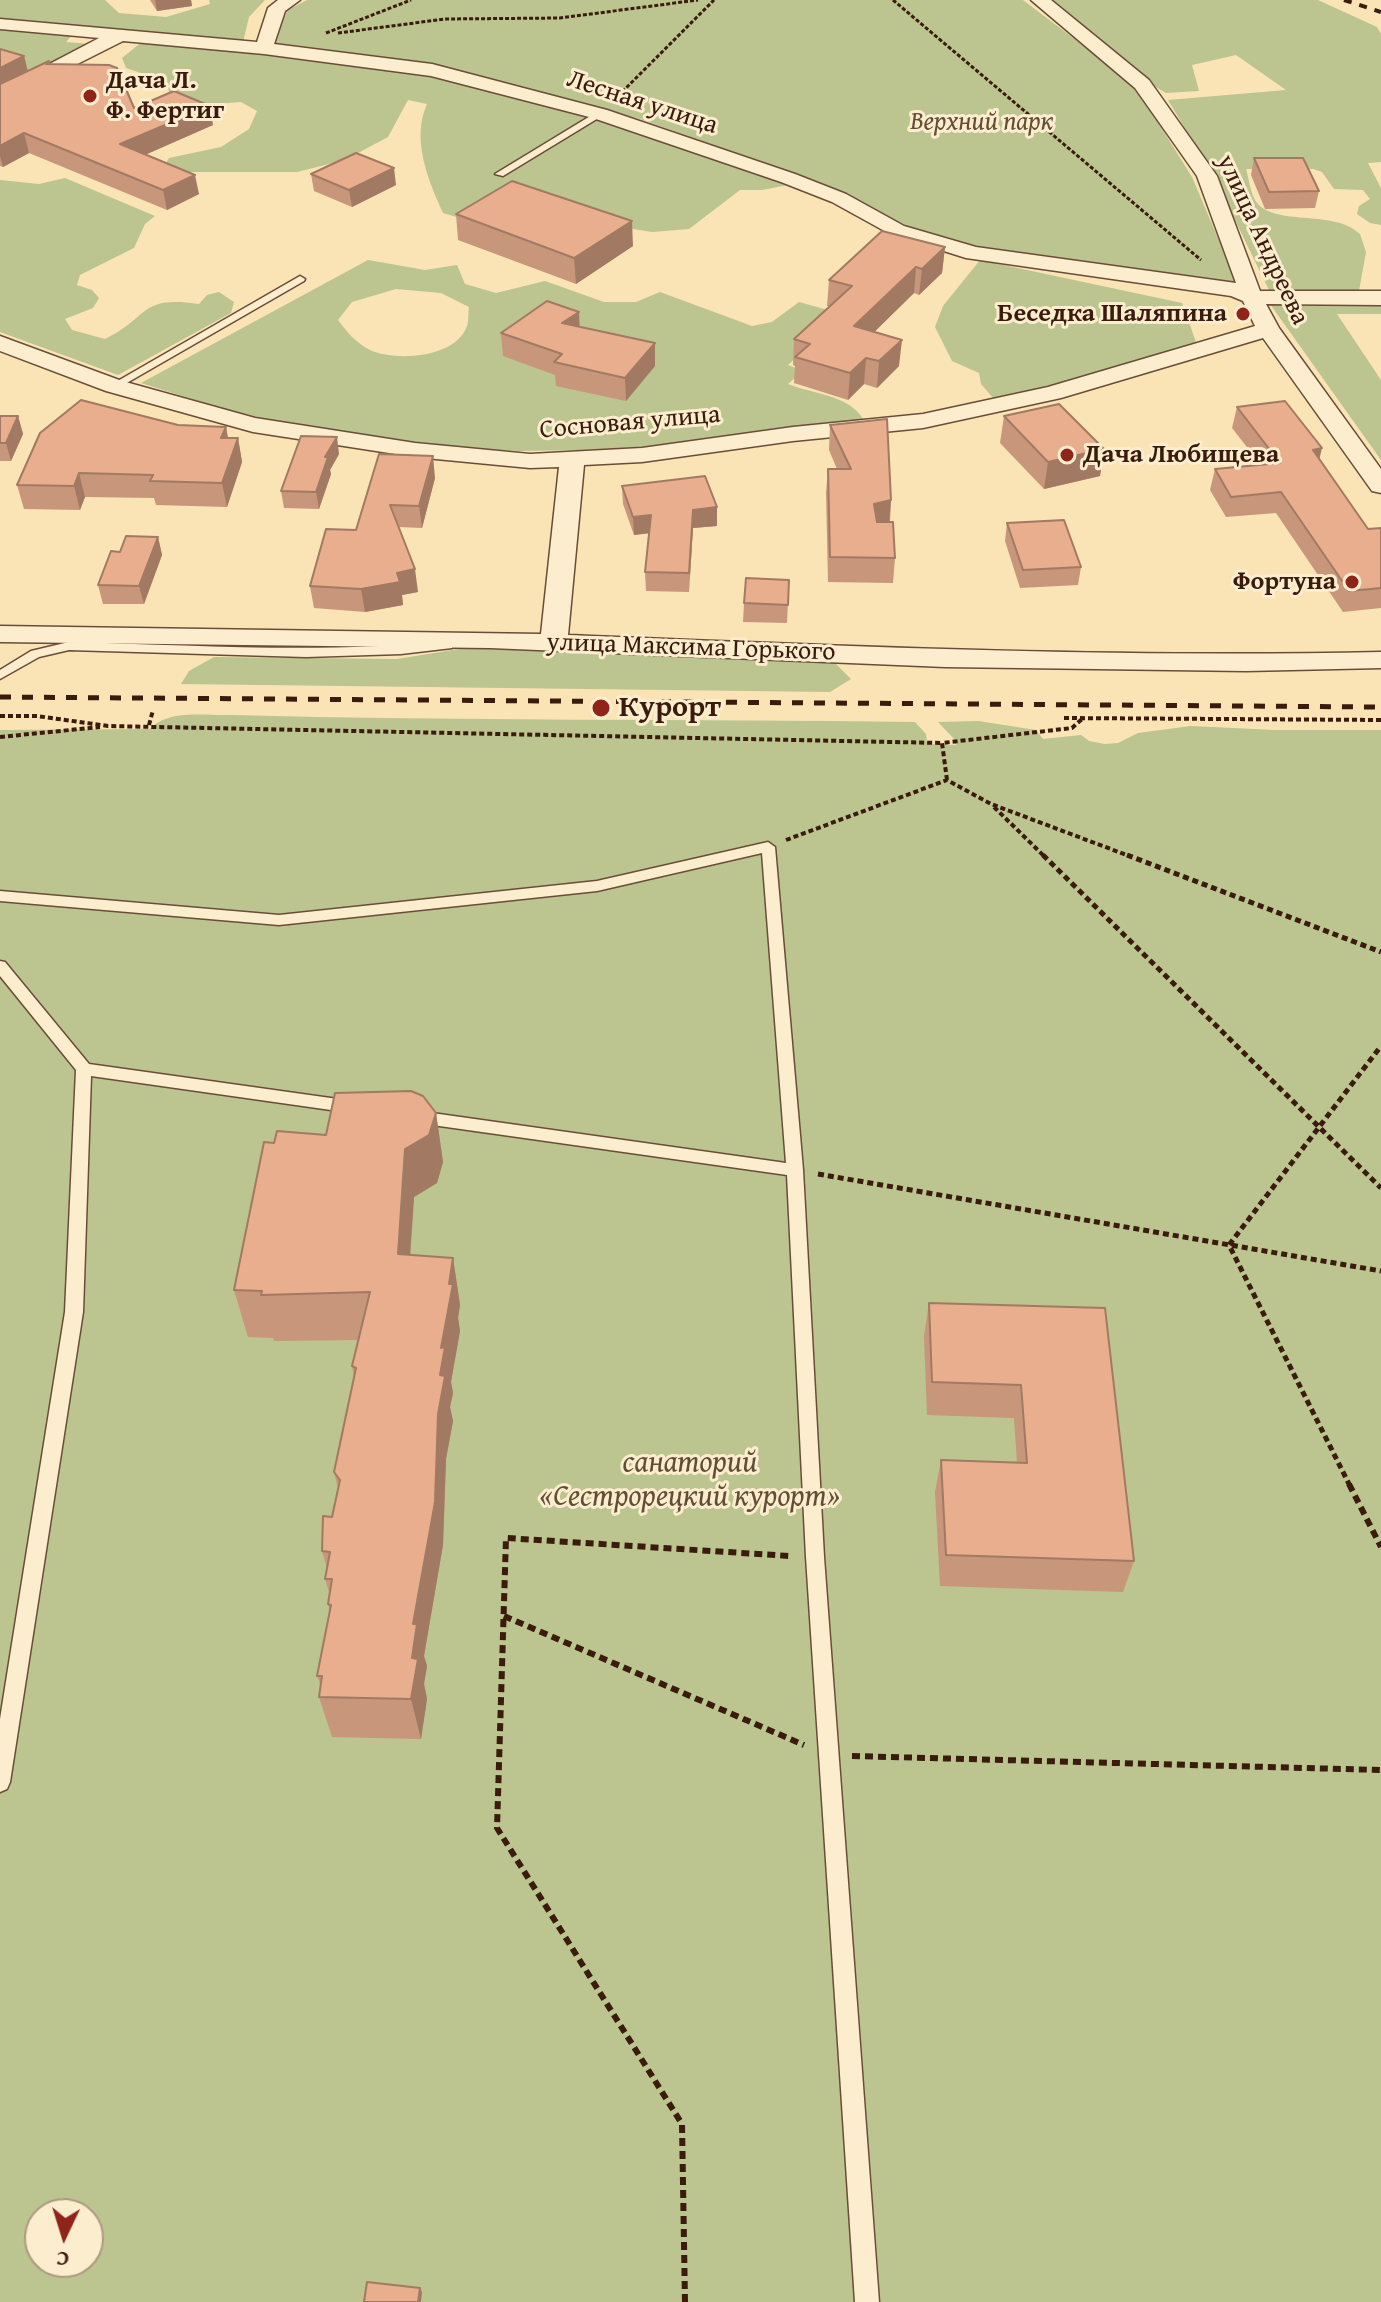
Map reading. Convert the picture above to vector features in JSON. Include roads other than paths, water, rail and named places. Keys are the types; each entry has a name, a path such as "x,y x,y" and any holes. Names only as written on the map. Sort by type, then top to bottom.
{"street":[{"path":"264,48 277,8 291,0"},
{"name":"улица Андреева","path":"1040,0 1142,84 1207,176 1244,294 1381,486"},
{"name":"Лесная улица","path":"0,24 264,48 432,70 600,114 788,178 839,198 897,230 974,253 1244,294 1381,298"},
{"path":"0,97 120,35"},
{"name":"Сосновая улица","path":"0,343 114,386 253,425 415,450 530,461 642,455 793,434 923,421 1053,393 1268,329"},
{"path":"554,642 572,460"},
{"name":"улица Максима Горького","path":"0,634 490,640 945,659 1246,663 1381,660"}],"lane":[{"path":"500,174 600,114"},
{"path":"114,386 300,279"},
{"path":"0,675 35,654 69,646 298,653 403,651 490,640"},
{"path":"0,896 279,920 597,886 768,847 795,1170 815,1557 867,2302"},
{"path":"0,966 84,1069 74,1312 0,1782"},
{"path":"84,1069 368,1110"},
{"path":"400,1114 795,1170"}],"railway":[{"path":"1344,0 1381,12"},
{"path":"0,697 1381,707"}],"place":[{"name":"Дача Л. Ф. Фертиг","path":"90,96"},
{"name":"Беседка Шаляпина","path":"1243,314"},
{"name":"Дача Любищева","path":"1067,455"},
{"name":"Фортуна","path":"1352,582"},
{"name":"Курорт","path":"601,708"}],"park label":[{"name":"Верхний парк","path":"982,122"},
{"name":"санаторий «Сестрорецкий курорт»","path":"690,1480"}]}
